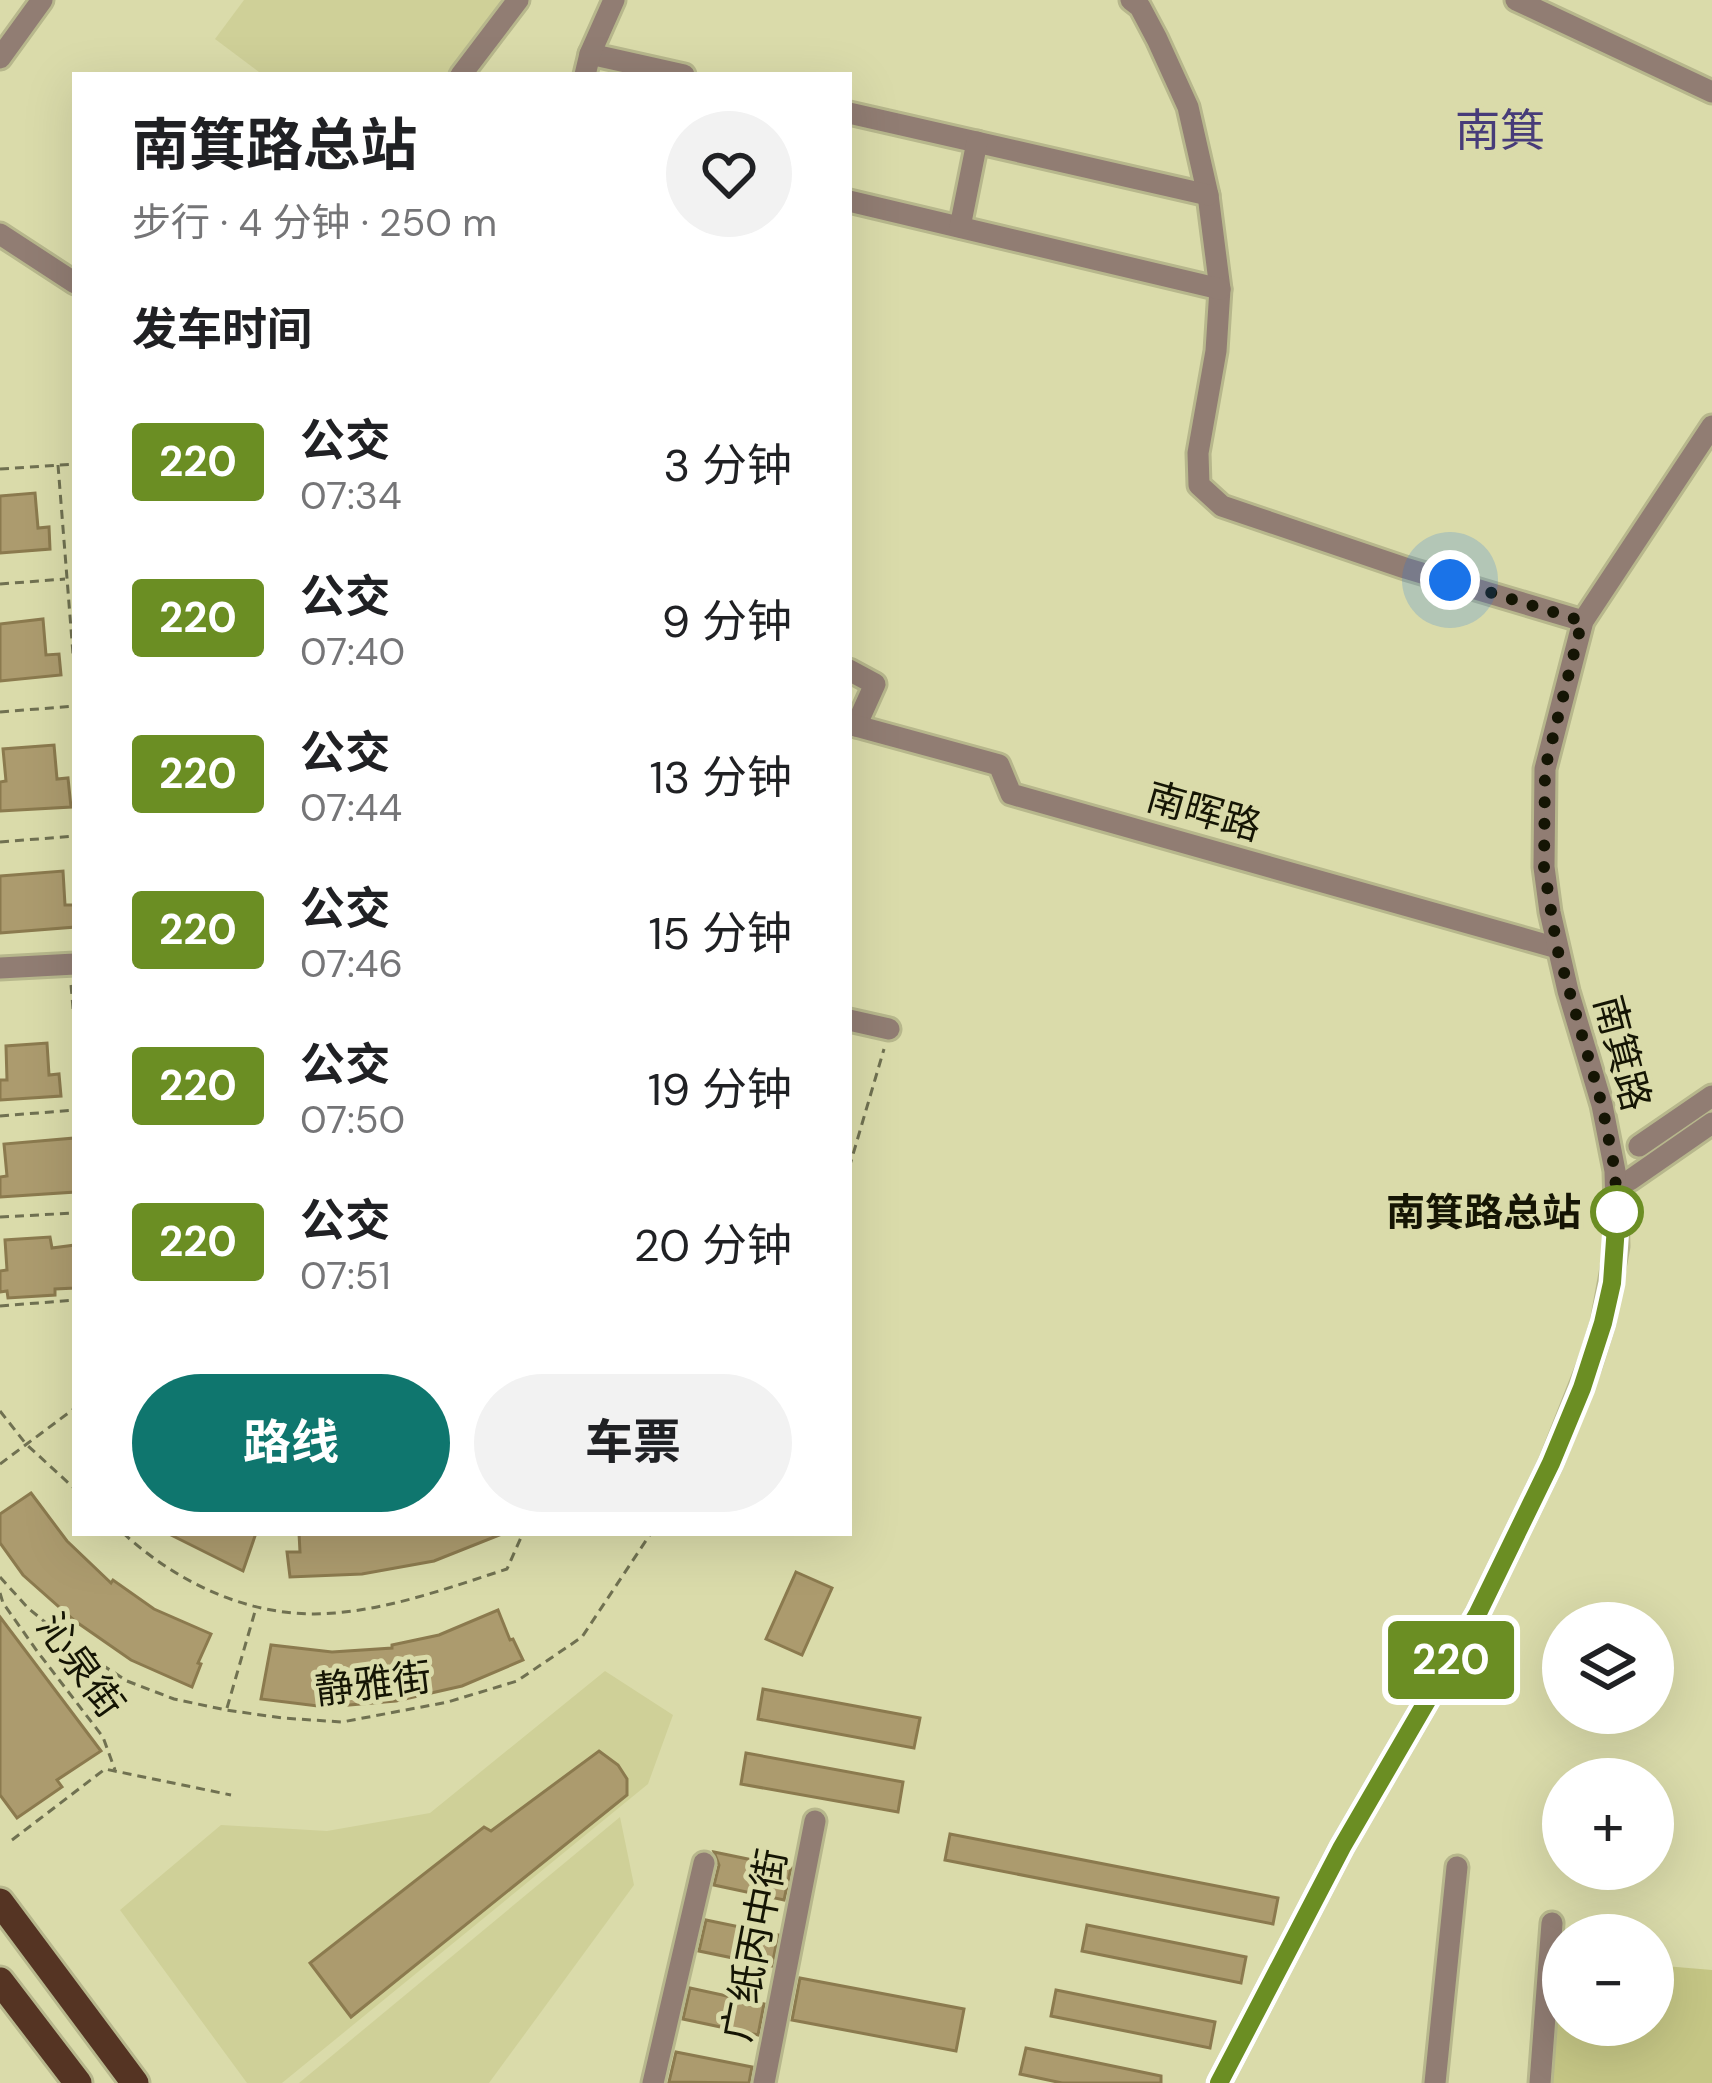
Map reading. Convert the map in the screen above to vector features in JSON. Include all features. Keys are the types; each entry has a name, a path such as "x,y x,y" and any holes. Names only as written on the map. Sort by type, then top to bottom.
{"main road":[{"path":"0,1902 135,2083"},
{"path":"0,1981 78,2083"}],"street":[{"path":"0,58 9,28 42,0"},
{"path":"463,72 518,0"},
{"path":"614,0 587,64 658,72"},
{"path":"1131,0 1140,7 1188,107 1208,195 1220,289 1216,351 1198,453 1199,485 1222,506 1582,621"},
{"path":"1516,0 1712,92"},
{"path":"852,114 1208,195"},
{"path":"960,227 977,142"},
{"path":"852,202 1220,289"},
{"path":"0,234 72,281"},
{"name":"南箕路","path":"1219,2083 1342,1847 1478,1613 1551,1463 1603,1323 1617,1246 1615,1171 1602,1105 1557,948 1544,867 1545,769 1582,621 1712,426"},
{"path":"852,672 875,684 852,725"},
{"name":"南晖路","path":"852,725 999,765 1011,794 1557,948"},
{"path":"0,968 72,964"},
{"path":"852,1021 890,1029"},
{"path":"1639,1146 1711,1100"},
{"path":"1630,1180 1712,1123"},
{"name":"广纸丙中街","path":"764,2083 815,1821"},
{"path":"653,2083 704,1863"},
{"path":"1435,2083 1457,1867"},
{"path":"1540,2083 1543,2046"}],"path":[{"path":"0,469 72,464"},
{"path":"58,465 72,642"},
{"path":"0,584 67,579"},
{"path":"0,712 72,706"},
{"path":"0,842 72,836"},
{"path":"852,1158 890,1029"},
{"path":"0,1116 72,1110"},
{"path":"852,1119 863,1121"},
{"path":"0,1217 72,1213"},
{"path":"0,1306 72,1300"},
{"path":"0,1464 72,1410"},
{"path":"0,1411 26,1444 72,1486"},
{"path":"126,1536 187,1582 264,1610 334,1613 420,1598 507,1569 522,1536"},
{"name":"静雅街","path":"0,1577 28,1608 79,1650 128,1681 175,1699 226,1710 343,1722 448,1702 518,1682 582,1637 650,1536"},
{"name":"沁泉街","path":"0,1593 103,1737 116,1772"},
{"path":"226,1710 256,1607"},
{"path":"12,1840 105,1769 231,1795"}],"shaded area":[{"path":"244,0 515,0 458,72 259,72 215,39"},
{"path":"605,1671 673,1715 648,1784 282,2083 247,2083 120,1910 221,1825 327,1831 430,1813"},
{"path":"620,1817 634,1885 489,2083 299,2083"},
{"path":"1674,1967 1712,1970 1712,2083 1548,2083 1551,2046 1674,2046"}],"building":[{"path":"35,493 38,528 49,527 50,549 0,553 0,496"},
{"path":"43,619 46,655 59,654 61,675 0,681 0,624"},
{"path":"54,745 57,779 68,778 71,807 0,811 0,782 6,781 3,749"},
{"path":"63,871 72,927 0,933 0,876"},
{"path":"47,1043 49,1075 59,1074 61,1096 0,1100 0,1080 7,1080 6,1046"},
{"path":"72,1138 72,1192 0,1197 0,1177 7,1176 4,1144"},
{"path":"50,1237 52,1248 72,1245 72,1288 55,1289 55,1295 8,1298 7,1291 0,1292 0,1271 7,1270 5,1240"},
{"path":"31,1493 67,1541 111,1583 113,1580 154,1609 211,1634 192,1687 131,1660 75,1621 23,1575 0,1543 0,1514"},
{"path":"173,1536 255,1536 243,1571"},
{"path":"299,1536 497,1536 434,1561 362,1574 290,1577 287,1552 300,1552"},
{"path":"796,1572 832,1588 802,1655 766,1639"},
{"path":"498,1610 523,1660 462,1686 396,1701 326,1707 261,1699 271,1645 332,1652 392,1648 439,1635"},
{"path":"0,1617 101,1751 57,1780 62,1787 17,1818 0,1795"},
{"path":"763,1689 920,1718 914,1748 758,1719"},
{"path":"599,1751 627,1779 627,1795 351,2017 310,1963 484,1827 491,1831"},
{"path":"746,1753 903,1782 898,1812 741,1784"},
{"path":"950,1834 1278,1898 1273,1924 945,1860"},
{"path":"714,1852 791,1868 784,1900 714,1885 719,1865"},
{"path":"706,1920 778,1935 772,1966 699,1951"},
{"path":"1087,1925 1246,1957 1241,1983 1082,1951"},
{"path":"800,1978 964,2009 956,2051 792,2020"},
{"path":"690,1988 764,2004 758,2035 683,2019"},
{"path":"1056,1990 1215,2022 1210,2048 1051,2016"},
{"path":"1026,2048 1161,2076 1161,2083 1062,2083 1020,2074"},
{"path":"676,2052 752,2067 749,2083 669,2082"}],"bus line":[{"name":"220","path":"1219,2083 1342,1847 1478,1613 1551,1463 1603,1323 1617,1246 1617,1212"}],"place":[{"name":"南箕路总站","path":"1617,1212"}],"district":[{"name":"南箕","path":"1500,130"}],"route":[{"path":"1450,580 1582,621 1545,769 1544,867 1557,948 1602,1105 1615,1171 1617,1212"}]}
